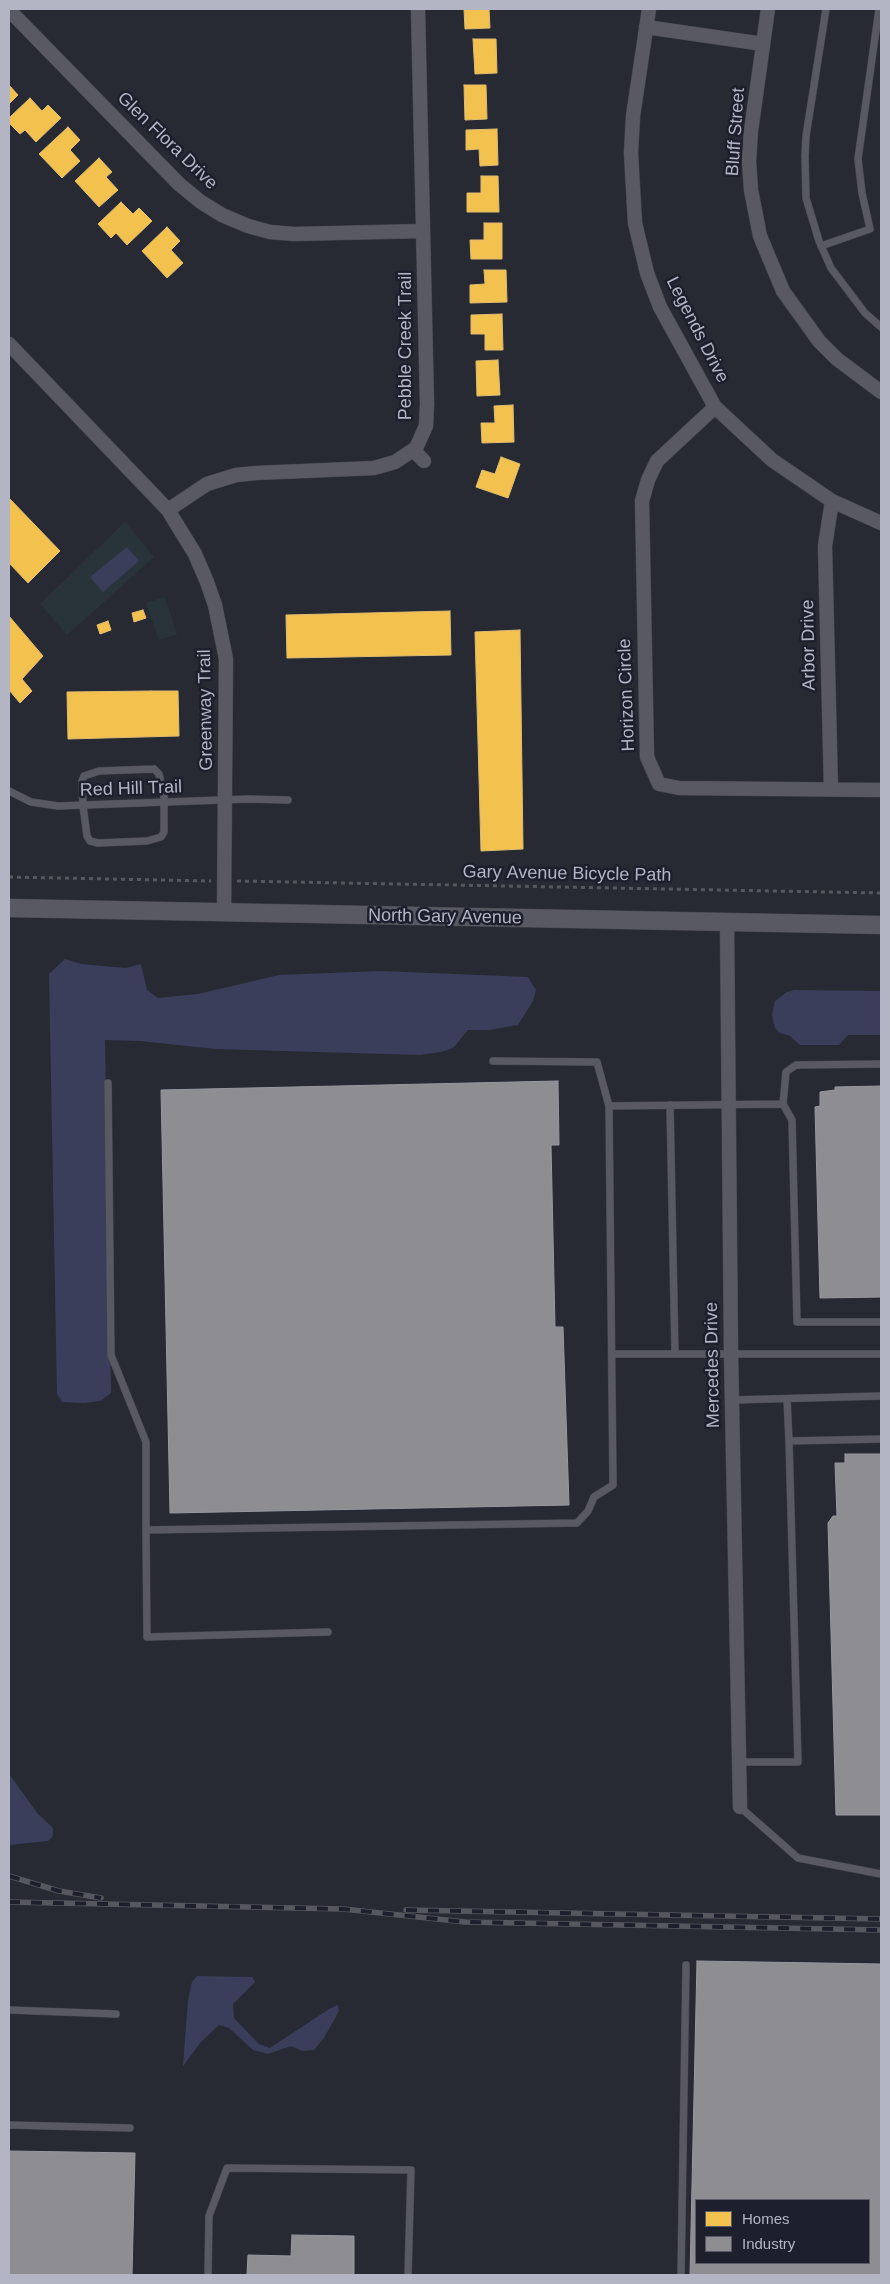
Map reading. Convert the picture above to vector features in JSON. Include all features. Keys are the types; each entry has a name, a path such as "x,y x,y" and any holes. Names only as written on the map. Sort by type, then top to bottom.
{"street":[{"name":"Pebble Creek Trail","path":"414,450 426,426 427,404 418,9"},
{"name":"Legends Drive","path":"649,9 634,116 631,153 636,223 647,273 660,307 715,407 772,460 832,501 881,523"},
{"name":"Bluff Street","path":"768,9 751,131 749,161 751,190 760,236 783,291 819,341 855,374 881,392"},
{"name":"Glen Flora Drive","path":"9,10 173,178 202,202 222,215 255,228 294,234 423,231"},
{"path":"646,27 763,44"},
{"name":"Greenway Trail","path":"9,344 168,510 195,554 207,582 215,604 223,642 227,691 224,913"},
{"name":"Horizon Circle","path":"715,407 657,461 648,480 642,501 647,757 659,784 679,788 881,790"},
{"path":"168,510 207,484 236,475 256,472 374,468 396,462 414,450 424,461"},
{"name":"Arbor Drive","path":"831,789 825,546 832,501"},
{"name":"North Gary Avenue","path":"9,908 881,925"},
{"name":"Mercedes Drive","path":"727,922 731,1354 740,1806"}],"lane":[{"path":"826,9 804,156 806,198 811,219 831,268 865,313 881,327"},
{"path":"821,246 870,229 862,193 858,160 879,9"},
{"path":"154,769 159,774 164,803 164,832 161,837 137,842 93,843 86,836 82,781 89,773 98,771 154,769"},
{"name":"Red Hill Trail","path":"9,791 32,802 58,806 225,800 288,800"},
{"path":"146,1530 577,1523 588,1511 594,1497 614,1485 609,1106 597,1062 493,1061"},
{"path":"881,1064 796,1065 786,1072 783,1104 792,1120 797,1322 881,1322"},
{"path":"108,1083 112,1355 146,1442 147,1637 328,1632"},
{"path":"609,1106 783,1104"},
{"path":"670,1105 675,1354"},
{"path":"612,1354 881,1354"},
{"path":"732,1400 881,1396"},
{"path":"739,1762 798,1762 787,1399"},
{"path":"789,1441 881,1439"},
{"path":"740,1806 798,1858 881,1874"},
{"path":"682,2275 686,1965"},
{"path":"9,2010 116,2014"},
{"path":"9,2125 130,2128"},
{"path":"208,2275 210,2216 227,2168 411,2170 408,2275"}],"path":[{"path":"9,877 204,881"},
{"name":"Gary Avenue Bicycle Path","path":"253,882 881,894"}],"shaded area":[{"path":"125,522 154,557 67,635 40,604"},
{"path":"165,597 177,634 159,640 146,603"}],"water":[{"path":"127,547 139,561 103,592 90,577"},
{"path":"65,959 81,964 126,968 141,964 147,990 158,998 198,994 279,975 381,971 528,977 536,990 533,1001 518,1025 489,1030 468,1030 453,1048 420,1055 215,1049 140,1041 105,1040 111,1393 100,1401 84,1403 62,1402 57,1394 49,974"},
{"path":"794,990 881,991 881,1035 848,1035 839,1045 800,1045 790,1036 780,1033 775,1028 772,1015 775,1001 787,992"},
{"path":"9,1774 38,1814 53,1828 53,1836 48,1841 9,1845"},
{"path":"197,1976 252,1977 255,1982 233,2004 234,2018 259,2044 270,2048 329,2009 338,2005 339,2011 324,2038 314,2050 302,2051 291,2046 268,2054 253,2050 229,2028 219,2025 201,2042 183,2066 188,2000 192,1982"}],"building: Homes":[{"path":"464,9 489,9 490,28 465,29"},
{"path":"473,39 496,39 497,73 475,74"},
{"path":"9,85 18,95 9,104"},
{"path":"464,85 486,85 487,119 465,120"},
{"path":"30,98 42,111 48,105 61,118 36,142 25,130 20,134 9,123 9,118"},
{"path":"68,127 80,140 70,150 80,161 62,178 39,154"},
{"path":"497,129 498,165 480,166 479,149 466,150 466,130"},
{"path":"99,158 112,172 106,177 118,190 99,207 75,181"},
{"path":"481,176 498,176 499,212 467,212 467,193 481,193"},
{"path":"121,202 133,214 139,208 152,221 127,245 116,233 111,238 98,224"},
{"path":"484,223 502,223 502,259 471,259 470,240 484,240"},
{"path":"167,227 180,241 171,250 183,263 167,278 142,251"},
{"path":"484,270 506,270 507,302 470,303 470,285 485,284"},
{"path":"502,314 503,350 485,350 485,334 471,334 471,315"},
{"path":"498,360 500,395 477,396 476,361"},
{"path":"513,405 514,442 482,443 481,423 495,423 494,406"},
{"path":"501,457 520,464 508,498 476,487 482,470 495,474"},
{"path":"9,498 60,551 28,583 9,563"},
{"path":"143,610 146,618 134,622 132,613"},
{"path":"450,611 451,655 287,658 286,615"},
{"path":"9,616 43,656 22,679 32,691 20,703 9,690"},
{"path":"108,621 111,630 100,634 97,625"},
{"path":"520,630 523,849 481,851 475,632"},
{"path":"178,691 179,736 68,739 67,692"}],"building: Industry":[{"path":"558,1081 559,1145 551,1145 555,1327 563,1327 569,1505 170,1513 161,1090"},
{"path":"881,1086 881,1297 820,1298 815,1107 820,1106 820,1092 835,1090 835,1087"},
{"path":"845,1454 881,1454 881,1815 836,1815 828,1523 833,1516 837,1516 835,1463 845,1463"},
{"path":"697,1961 881,1964 881,2275 690,2275"},
{"path":"9,2151 135,2153 132,2275 9,2275"},
{"path":"292,2235 354,2236 354,2275 247,2275 248,2255 291,2256"}],"railway":[{"path":"9,1876 59,1891 101,1898"},
{"path":"9,1902 343,1909 465,1922 881,1930"},
{"path":"406,1910 881,1919"}]}
